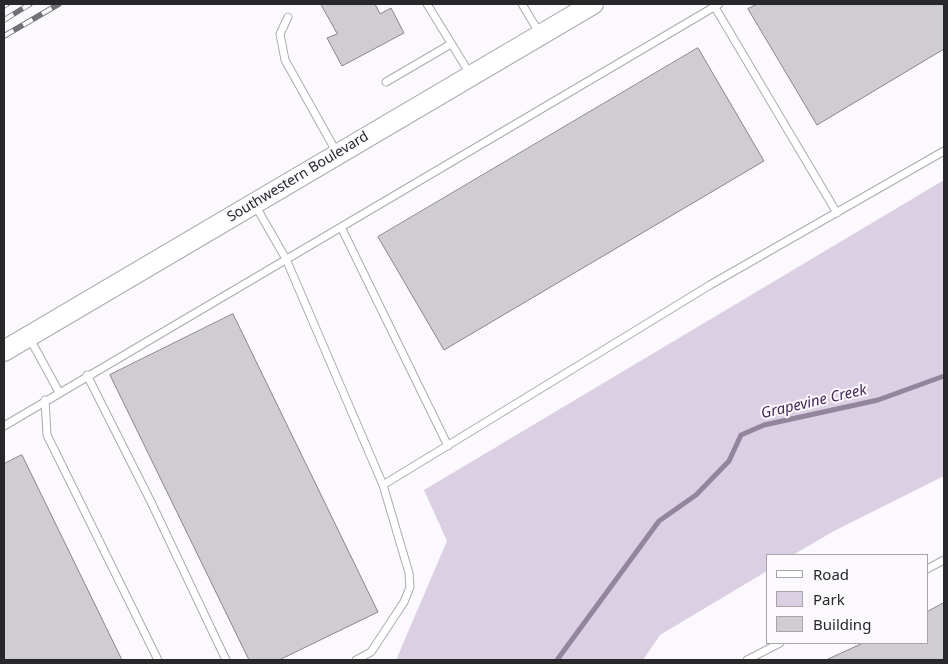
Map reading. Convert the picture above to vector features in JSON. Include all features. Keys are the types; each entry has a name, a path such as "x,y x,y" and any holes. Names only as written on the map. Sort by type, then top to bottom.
{"street":[{"name":"Southwestern Boulevard","path":"4,351 593,4"}],"lane":[{"path":"427,4 470,75"},
{"path":"522,4 540,34"},
{"path":"4,426 58,392 716,5 837,212"},
{"path":"288,17 280,34 285,60 337,154"},
{"path":"386,82 451,44"},
{"path":"383,485 710,285 944,151"},
{"path":"254,203 286,259 383,485 408,573 410,587 404,602 371,652 356,660"},
{"path":"341,227 448,446"},
{"path":"28,337 58,392"},
{"path":"87,375 151,502 226,660"},
{"path":"45,400 47,435 158,660"},
{"path":"928,568 944,560"},
{"path":"747,660 778,644"}],"green space":[{"path":"944,180 944,476 834,531 795,554 766,554 766,572 660,635 643,660 396,660 447,541 424,490"}],"building":[{"path":"321,4 375,4 380,14 391,8 404,33 342,66 327,38 337,34"},
{"path":"758,4 944,4 944,49 817,125 748,9"},
{"path":"698,48 764,161 444,350 378,237"},
{"path":"233,314 378,612 279,660 249,660 110,375"},
{"path":"22,455 122,660 4,660 4,464"},
{"path":"944,603 944,660 826,660 861,644 928,644 928,611"}],"waterway":[{"name":"Grapevine Creek","path":"557,660 659,521 696,495 729,461 741,435 764,425 878,400 944,376"}],"railway":[{"path":"4,20 30,4"},
{"path":"4,36 59,4"}]}
